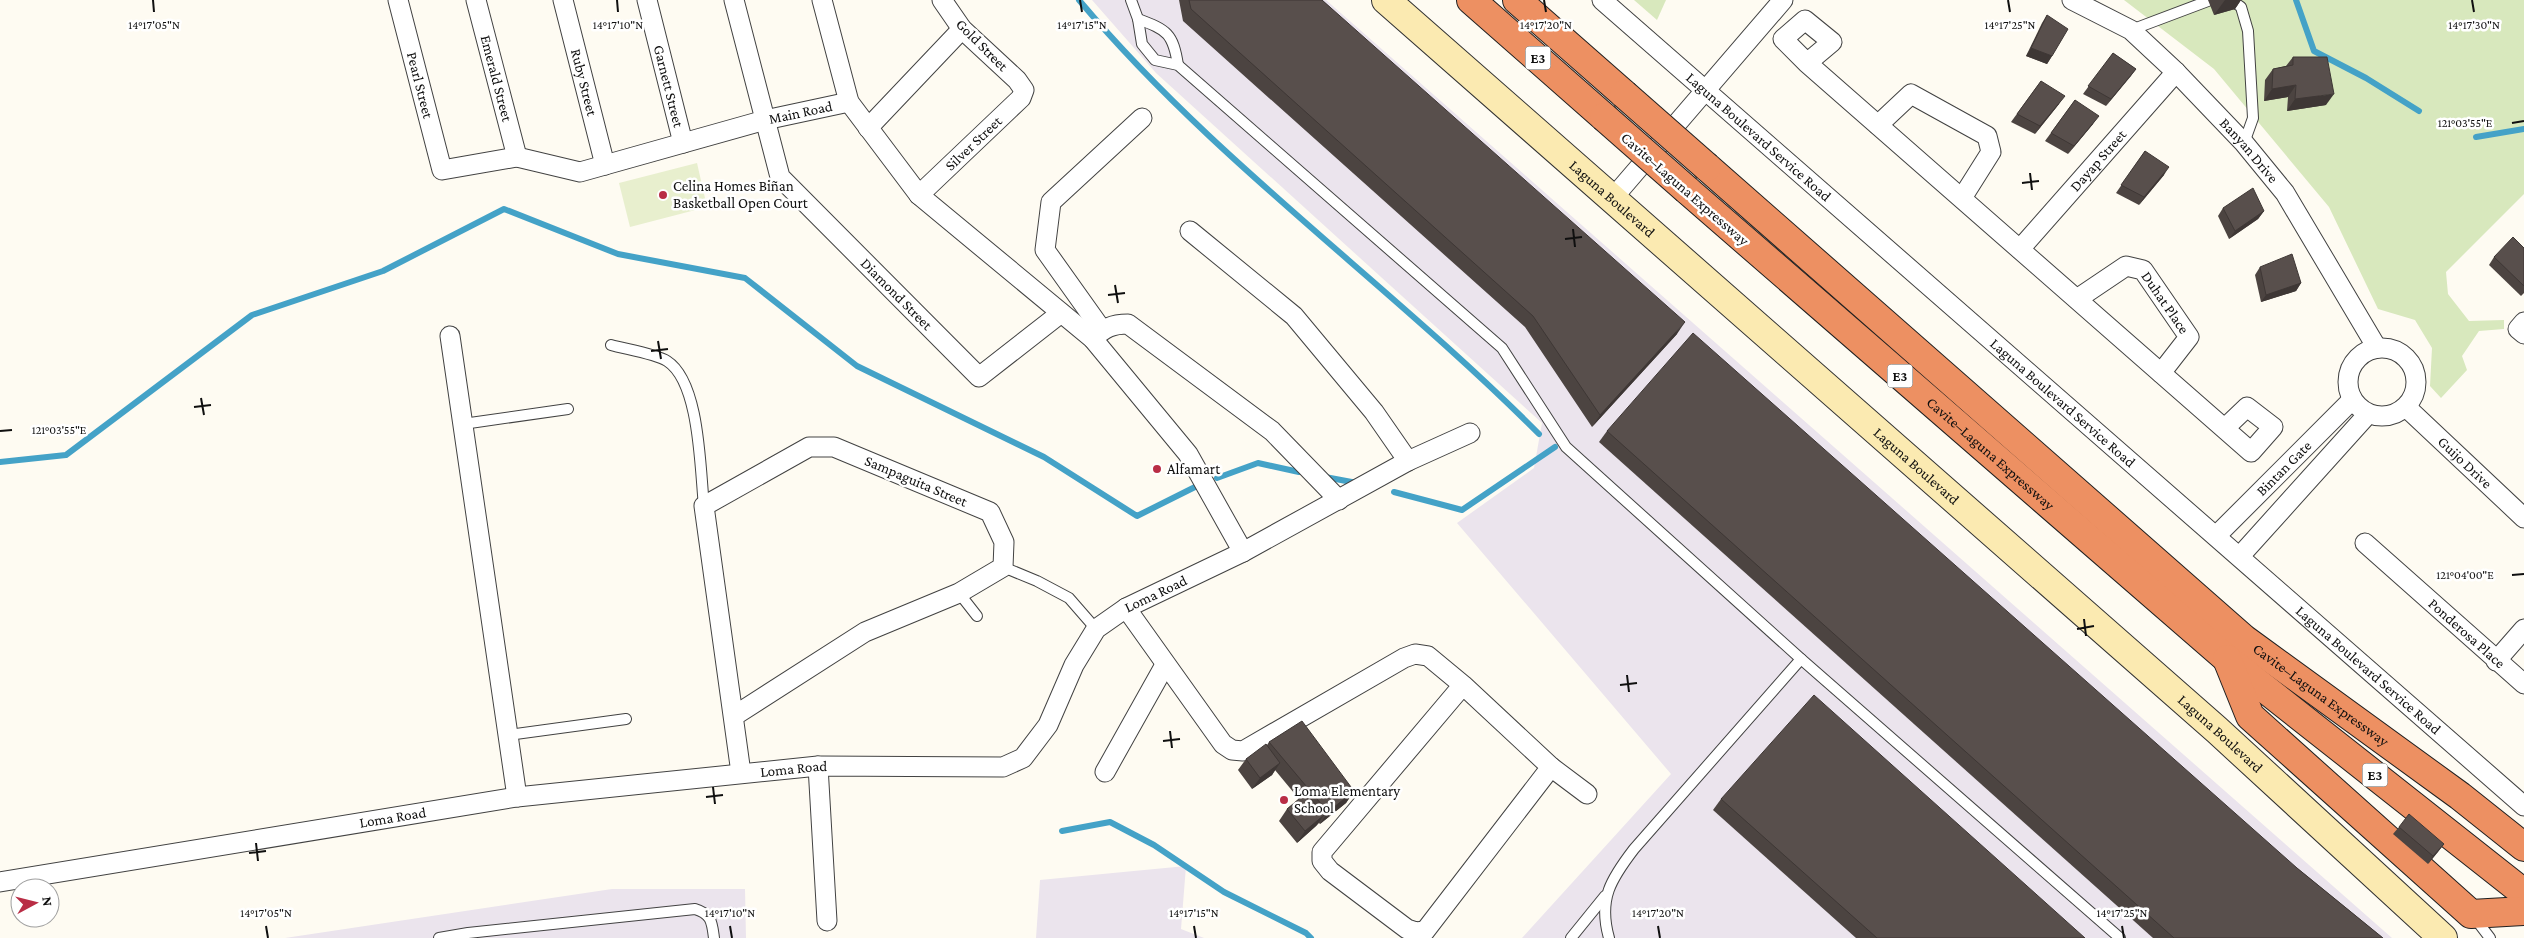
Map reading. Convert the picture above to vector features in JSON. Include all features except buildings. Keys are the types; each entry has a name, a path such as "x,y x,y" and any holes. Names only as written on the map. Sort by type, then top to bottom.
{"highway":[{"name":"Cavite–Laguna Expressway","path":"1471,0 2226,658 2524,893"},
{"name":"Cavite–Laguna Expressway","path":"1517,0 2244,639 2460,796 2524,847"},
{"path":"2226,658 2250,716 2471,914 2524,911"}],"main road":[{"name":"Laguna Boulevard","path":"1386,0 2217,730 2443,938"}],"street":[{"name":"Pearl Street","path":"398,0 442,170"},
{"name":"Emerald Street","path":"476,0 517,157"},
{"name":"Ruby Street","path":"563,0 605,165"},
{"name":"Garnett Street","path":"647,0 684,143"},
{"path":"734,0 765,120"},
{"path":"822,0 849,102"},
{"name":"Gold Street","path":"942,0 962,29 1018,80 1024,90"},
{"name":"Laguna Boulevard Service Road","path":"1602,0 2524,806"},
{"path":"1612,199 1783,0"},
{"name":"Banyan Drive","path":"2072,0 2131,30 2176,72 2244,143 2285,193 2377,348"},
{"path":"868,128 962,29"},
{"path":"1807,63 2225,428"},
{"name":"Dayap Street","path":"2020,249 2176,72"},
{"name":"Silver Street","path":"919,195 1021,98 1024,90"},
{"path":"1878,125 1911,94 1987,136 1991,152 1962,198"},
{"name":"Main Road","path":"442,170 517,157 580,172 765,120 849,102 919,195 1068,319 1097,335"},
{"path":"1142,118 1052,202 1045,250 1097,335 1188,454 1244,552"},
{"name":"Diamond Street","path":"765,120 780,177 979,377 1068,319"},
{"path":"1190,231 1294,316 1374,412 1408,461"},
{"name":"Duhat Place","path":"2077,299 2126,266 2143,270 2190,337 2161,373"},
{"path":"2524,322 2518,329 2524,334"},
{"path":"1097,335 1115,324 1128,324 1272,431 1339,500"},
{"path":"450,336 517,797"},
{"path":"2377,348 2386,348 2402,354 2413,367 2416,376 2415,393 2406,408 2388,416 2368,414 2352,400 2348,378 2351,367 2366,351 2377,348"},
{"name":"Bintan Gate","path":"2216,536 2352,400"},
{"name":"Guijo Drive","path":"2406,408 2524,518"},
{"name":"Bintan Gate","path":"2240,556 2368,414"},
{"name":"Loma Road","path":"0,882 517,797 818,766 1003,767 1022,758 1048,725 1074,665 1096,630 1126,608 1244,552 1408,461 1470,433"},
{"name":"Sampaguita Street","path":"704,506 809,447 834,447 990,512 1004,542 1003,567"},
{"path":"704,506 742,773"},
{"name":"Ponderosa Place","path":"2365,543 2496,662 2524,684"},
{"path":"734,716 865,632 959,592 1003,567"},
{"path":"1126,608 1223,744 1232,750 1243,751 1404,658 1415,654 1428,656 1463,685 1551,767 1587,794"},
{"path":"2496,662 2524,629"},
{"path":"1105,772 1165,665"},
{"path":"1463,685 1322,852 1322,861 1330,871 1407,928 1416,932 1425,931 1551,767"},
{"path":"818,766 827,920"}],"lane":[{"path":"1131,0 1138,19 1142,44 1155,60 1178,65 1502,348 1566,447 1801,659 2120,938"},
{"path":"2231,0 2241,8 2248,31 2253,118 2244,143"},
{"path":"2131,30 2208,1"},
{"path":"1138,19 1161,28 1175,43 1178,65"},
{"path":"611,345 666,361 683,378 693,403 704,506"},
{"path":"463,424 568,409"},
{"path":"1003,567 1037,581 1069,598 1096,630"},
{"path":"959,592 977,616"},
{"path":"1570,938 1605,896 1616,872 1634,848 1801,659"},
{"path":"508,735 626,719"},
{"path":"1605,896 1604,921 1609,938"},
{"path":"439,938 695,909 704,912 712,919 714,938"},
{"path":"2471,914 2490,938"}],"shaded area":[{"path":"1092,0 1326,0 2392,938 1522,938 1671,774 1457,523 1534,468 1542,423 1156,73"},
{"path":"1186,866 1181,929 1204,938 1036,938 1040,880"},
{"path":"612,889 745,889 746,938 285,938"}],"green space":[{"path":"1634,0 1666,0 1657,20"},
{"path":"2124,0 2524,0 2524,194 2446,272 2448,294 2469,321 2504,320 2504,329 2479,331 2462,356 2467,370 2441,398 2430,386 2432,348 2415,320 2378,309 2329,207 2214,69"},
{"name":"Celina Homes Biñan Basketball Open Court","path":"697,163 707,207 630,227 619,183"}],"waterway":[{"path":"1079,0 1132,59 1187,115 1304,222 1482,379 1539,434"},
{"path":"2296,0 2314,51 2366,78 2419,111"},
{"path":"2476,137 2524,129"},
{"path":"0,462 66,455 252,315 383,271 504,209 618,254 745,278 857,366 1044,457 1137,516 1197,486"},
{"path":"1394,492 1462,510 1555,447"},
{"path":"1217,478 1258,463 1299,472"},
{"path":"1325,477 1357,483"},
{"path":"1062,831 1110,822 1154,845 1224,892 1306,933 1311,938"}],"place":[{"name":"Celina Homes Biñan Basketball Open Court","path":"663,195"},
{"name":"Alfamart","path":"1157,469"},
{"name":"Loma Elementary School","path":"1284,800"}]}
